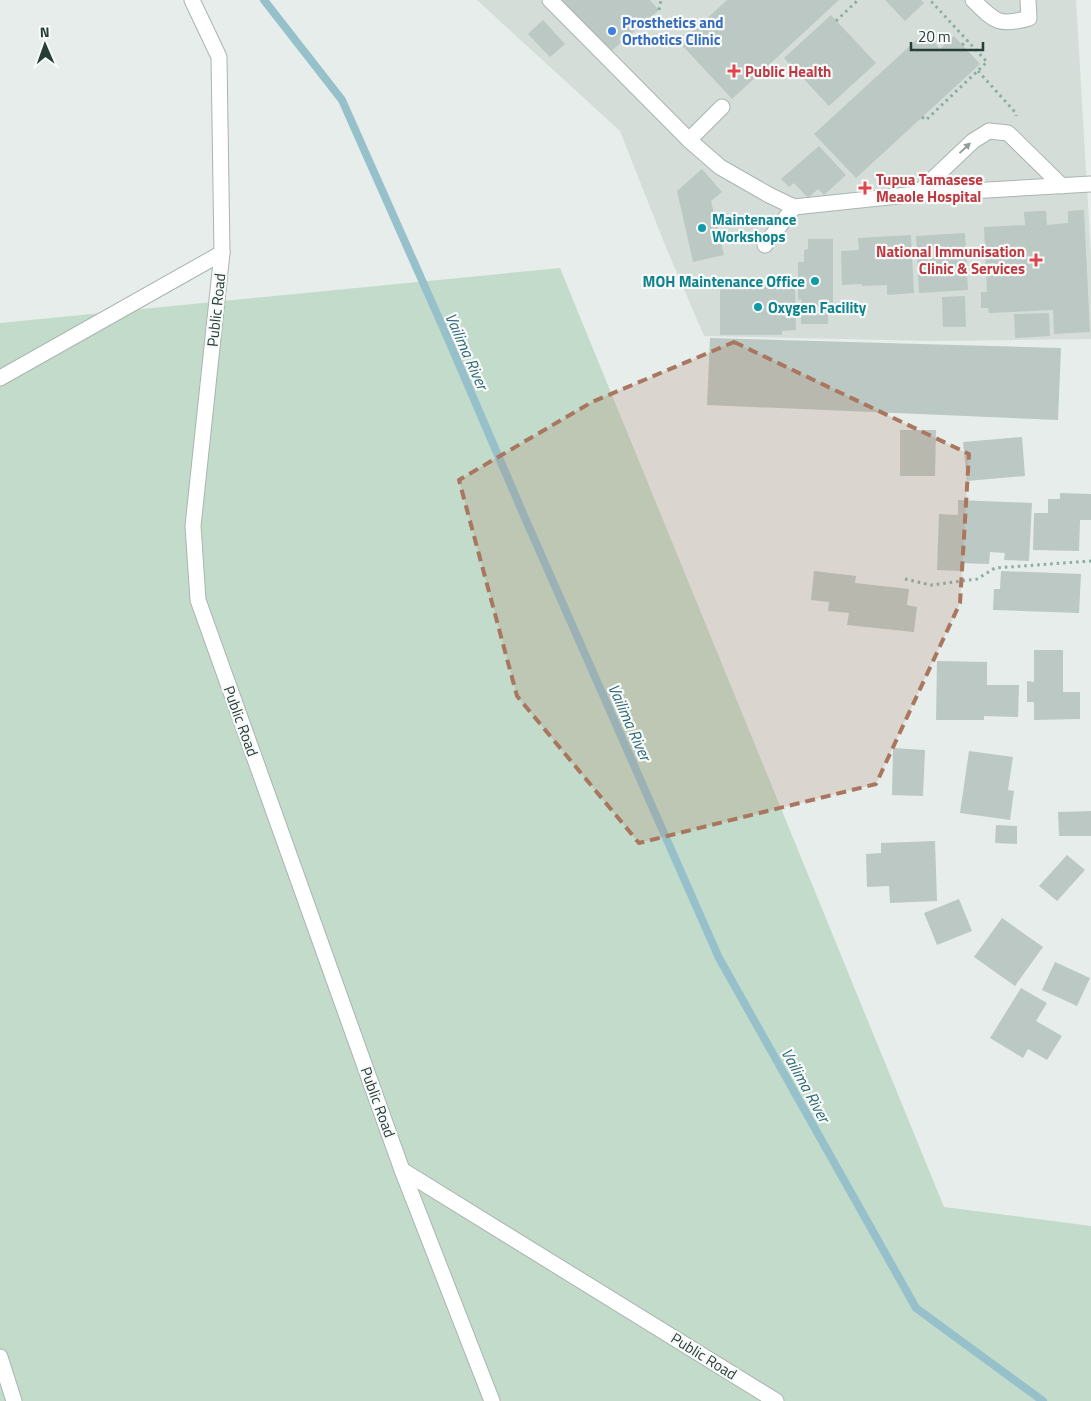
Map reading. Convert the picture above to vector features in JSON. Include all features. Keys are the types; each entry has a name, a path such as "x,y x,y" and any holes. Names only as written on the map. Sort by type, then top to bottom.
{"street":[{"name":"Public Road","path":"192,0 219,57 222,253 193,526 198,600 402,1170 492,1401"},
{"path":"550,0 689,140 720,167 794,207 917,194 1091,184"},
{"path":"973,0 996,21 1008,23 1029,18 1028,0"},
{"path":"689,140 722,107"},
{"path":"917,194 973,141 989,131 1008,133 1062,186"},
{"path":"765,245 794,207"},
{"name":"Public Road","path":"0,378 222,253"},
{"name":"Public Road","path":"402,1170 776,1401"},
{"path":"0,1357 14,1401"}],"path":[{"path":"659,10 661,0"},
{"path":"836,21 858,0"},
{"path":"922,117 926,120 988,62 930,0"},
{"path":"962,46 968,40"},
{"path":"905,579 931,585 977,579 995,568 1091,561"}],"highlighted area":[{"path":"734,342 969,454 960,603 876,784 639,843 517,696 459,480 592,402"}],"shaded area":[{"name":"Tupua Tamasese Meaole Hospital","path":"477,0 1076,0 1091,256 1091,339 933,341 704,336 665,245 620,131"}],"green space":[{"path":"560,268 944,1207 1091,1226 1091,1401 0,1401 0,323"}],"building":[{"name":"Prosthetics and Orthotics Clinic","path":"562,0 650,0 659,10 609,53"},
{"name":"Public Health","path":"727,0 839,0 732,99 680,43"},
{"path":"885,0 921,0 924,3 905,21"},
{"path":"831,15 876,63 829,106 784,58"},
{"path":"543,20 565,44 550,57 528,34"},
{"path":"925,32 940,49 954,36 980,64 856,178 814,134"},
{"path":"819,146 846,175 824,195 818,189 808,198 794,183 789,187 781,179"},
{"name":"Maintenance Workshops","path":"702,169 722,192 711,201 724,255 693,262 677,191"},
{"name":"National Immunisation Clinic & Services","path":"1084,210 1090,332 1054,334 1053,310 989,313 988,308 981,308 981,292 987,292 984,227 1025,225 1024,212 1038,211 1046,211 1047,225 1068,223 1068,211"},
{"path":"965,233 968,290 919,293 916,236"},
{"path":"911,235 914,293 887,295 887,285 842,285 841,251 859,250 858,238"},
{"name":"MOH Maintenance Office","path":"808,239 833,239 833,313 828,313 828,324 801,324 801,299 798,300 798,262 804,262 804,250 808,249"},
{"name":"Oxygen Facility","path":"795,282 796,330 782,331 782,335 720,335 720,283"},
{"path":"965,296 966,327 943,327 942,297"},
{"path":"1049,313 1050,336 1015,338 1014,314"},
{"path":"710,338 1061,348 1058,420 707,405"},
{"path":"900,430 936,430 935,476 900,476"},
{"path":"1022,437 1025,476 967,481 963,442"},
{"path":"1060,493 1091,494 1091,520 1080,520 1079,551 1033,550 1034,513 1048,513 1048,499 1060,499"},
{"path":"958,500 1032,503 1029,561 1004,560 1005,553 990,552 989,564 961,563 961,571 937,570 939,514 958,515"},
{"path":"814,571 856,576 855,583 909,589 907,605 917,607 914,632 847,625 849,613 828,611 829,602 811,600"},
{"path":"1001,571 1081,574 1079,613 993,610 994,589 1000,589"},
{"path":"1034,650 1063,650 1063,692 1080,692 1080,719 1034,720 1034,702 1027,702 1027,681 1034,682"},
{"path":"937,661 987,662 987,685 1019,685 1018,717 984,716 984,720 936,720"},
{"path":"893,748 925,750 923,796 892,795"},
{"path":"969,751 1013,757 1008,790 1014,791 1010,820 960,813"},
{"path":"1091,811 1091,836 1059,836 1058,812"},
{"path":"996,825 1017,826 1017,844 995,843"},
{"path":"935,841 937,901 890,903 889,886 867,887 866,854 881,853 881,843"},
{"path":"1067,855 1085,870 1057,901 1039,886"},
{"path":"959,899 972,931 937,945 924,913"},
{"path":"1002,918 1043,947 1015,986 974,957"},
{"path":"1055,962 1090,978 1077,1006 1042,990"},
{"path":"1021,988 1047,1003 1036,1021 1062,1036 1047,1060 1028,1049 1023,1058 990,1038"}],"waterway":[{"name":"Vailima River","path":"264,0 342,100 719,958 916,1308 1043,1401"}],"place":[{"name":"Prosthetics and Orthotics Clinic","path":"612,31"},
{"name":"Public Health","path":"734,71"},
{"name":"Tupua Tamasese Meaole Hospital","path":"865,188"},
{"name":"Maintenance Workshops","path":"702,228"},
{"name":"National Immunisation Clinic & Services","path":"1036,260"},
{"name":"MOH Maintenance Office","path":"815,281"},
{"name":"Oxygen Facility","path":"758,307"}]}
